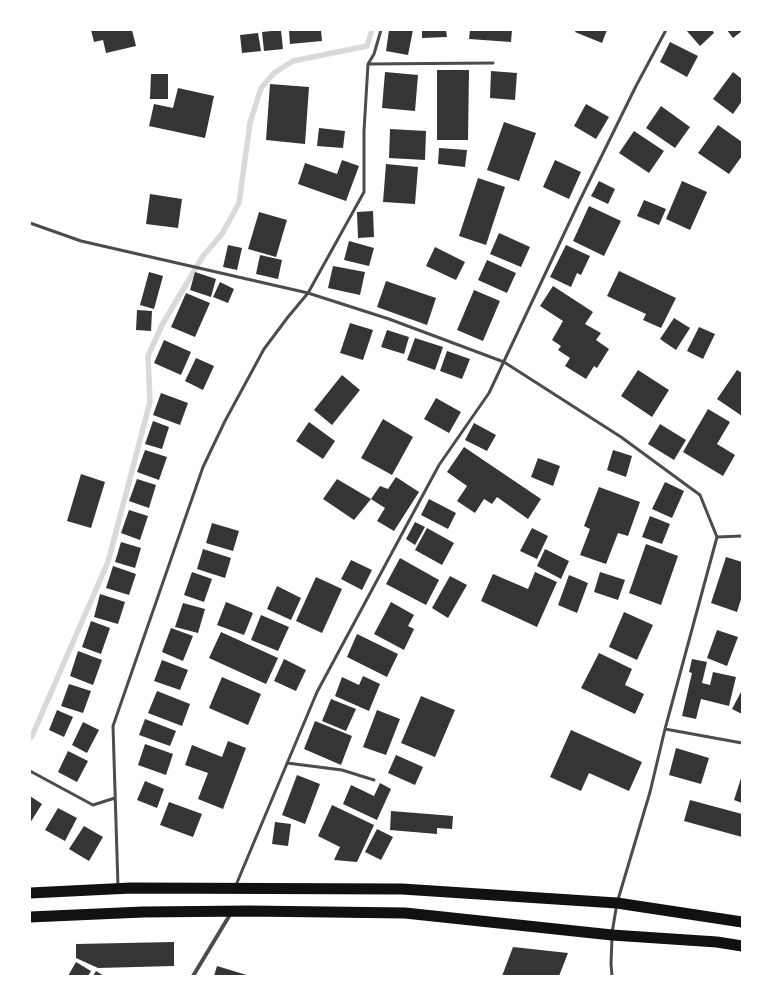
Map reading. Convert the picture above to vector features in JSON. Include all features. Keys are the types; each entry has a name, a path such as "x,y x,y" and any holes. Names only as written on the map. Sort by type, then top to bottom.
{"highway":[{"path":"30,893 118,889 402,889 617,903 742,922"},
{"path":"30,917 143,912 405,913 612,935 718,942 742,946"}],"street":[{"path":"192,976 232,912"}],"lane":[{"path":"118,889 113,726 203,467 225,421 264,349 308,293 364,192 364,131 368,64 374,54 381,30"},
{"path":"234,888 317,692 439,465 489,393 582,196 666,30"},
{"path":"368,64 493,63"},
{"path":"30,223 81,241 308,293 504,362 621,437 700,495 717,537 650,792 617,903 612,935 612,976"},
{"path":"717,537 742,536"},
{"path":"666,729 742,743"},
{"path":"287,763 342,770 374,780"},
{"path":"30,771 93,805 115,798"}],"building":[{"path":"91,30 132,30 136,46 106,53 103,40 94,42"},
{"path":"281,30 283,49 264,51 262,32"},
{"path":"289,30 321,30 322,41 290,44"},
{"path":"389,30 413,30 408,55 386,51"},
{"path":"422,30 446,30 447,37 422,38"},
{"path":"470,30 512,30 511,42 469,39"},
{"path":"576,30 607,30 602,43 575,32"},
{"path":"686,30 712,30 714,33 700,46"},
{"path":"727,30 742,30 742,31 733,38"},
{"path":"258,33 261,51 242,53 240,35"},
{"path":"670,42 698,56 687,77 660,62"},
{"path":"437,70 469,70 468,140 437,140"},
{"path":"491,71 517,73 515,100 490,98"},
{"path":"385,72 418,75 415,111 382,108"},
{"path":"733,72 742,79 742,101 733,114 713,99"},
{"path":"151,74 168,74 168,99 150,99"},
{"path":"270,84 309,87 305,144 266,140"},
{"path":"178,88 214,96 205,138 149,126 154,104 173,108"},
{"path":"586,104 609,117 596,139 574,126"},
{"path":"661,106 690,127 675,148 646,128"},
{"path":"504,122 536,133 519,181 487,170"},
{"path":"718,125 742,142 742,156 729,174 698,153"},
{"path":"319,128 345,131 343,148 317,146"},
{"path":"390,129 426,131 425,160 389,158"},
{"path":"634,131 664,151 649,173 619,153"},
{"path":"439,148 467,150 465,167 438,164"},
{"path":"342,160 359,166 346,201 298,184 305,163 337,174"},
{"path":"555,160 581,172 569,199 543,187"},
{"path":"386,164 418,167 415,204 383,202"},
{"path":"478,178 505,187 486,245 459,236"},
{"path":"599,181 615,189 608,204 591,196"},
{"path":"682,181 707,192 690,230 666,219"},
{"path":"150,194 182,199 178,228 146,224"},
{"path":"644,200 666,209 659,225 637,216"},
{"path":"589,206 621,221 604,256 573,241"},
{"path":"373,211 374,237 358,238 357,212"},
{"path":"259,212 287,220 276,257 248,249"},
{"path":"499,233 530,247 521,267 490,254"},
{"path":"349,241 374,248 369,266 344,260"},
{"path":"228,245 242,248 237,270 223,267"},
{"path":"566,245 590,256 581,275 577,273 571,287 550,277"},
{"path":"435,247 465,262 456,280 426,266"},
{"path":"260,255 282,260 278,279 256,274"},
{"path":"487,260 516,273 507,293 478,280"},
{"path":"333,266 365,272 360,295 328,288"},
{"path":"619,271 676,298 661,328 643,320 646,314 607,296"},
{"path":"149,272 163,276 154,309 140,305"},
{"path":"195,272 216,279 211,297 190,290"},
{"path":"386,281 436,298 427,325 377,307"},
{"path":"220,282 234,289 228,303 213,297"},
{"path":"553,286 593,312 585,324 601,333 596,340 609,349 597,368 594,366 586,379 565,366 570,358 558,350 561,346 552,340 563,321 540,306"},
{"path":"474,290 500,301 483,341 457,330"},
{"path":"186,293 210,303 195,337 171,327"},
{"path":"137,310 152,311 151,331 136,330"},
{"path":"674,318 690,328 676,350 660,339"},
{"path":"350,323 373,330 363,360 340,353"},
{"path":"699,327 715,334 703,359 687,351"},
{"path":"387,330 409,337 404,354 381,347"},
{"path":"415,338 443,347 435,370 407,360"},
{"path":"164,340 191,352 181,375 154,363"},
{"path":"447,351 470,359 462,379 440,371"},
{"path":"196,358 214,366 203,390 185,381"},
{"path":"638,370 669,390 652,417 621,396"},
{"path":"737,370 742,373 742,416 717,399"},
{"path":"342,375 360,390 332,425 314,410"},
{"path":"161,393 188,403 180,425 153,415"},
{"path":"436,398 461,412 449,433 424,419"},
{"path":"708,409 730,422 717,444 735,455 723,476 683,452"},
{"path":"383,419 413,437 392,475 361,458"},
{"path":"153,421 169,427 162,449 145,444"},
{"path":"309,422 335,441 323,459 296,441"},
{"path":"474,423 496,435 487,451 465,440"},
{"path":"660,424 686,440 674,460 648,444"},
{"path":"464,447 541,499 528,519 497,497 492,504 484,499 475,513 457,501 467,486 447,472"},
{"path":"145,450 167,457 159,480 137,472"},
{"path":"613,450 632,456 626,477 607,470"},
{"path":"538,458 560,466 553,486 531,477"},
{"path":"81,474 105,482 91,528 67,521"},
{"path":"396,477 419,492 394,531 377,521 385,508 371,499 380,486 388,489"},
{"path":"137,479 156,485 149,508 129,501"},
{"path":"337,479 371,499 354,520 323,499"},
{"path":"665,482 684,491 672,518 652,509"},
{"path":"599,487 640,502 628,536 618,533 606,564 580,555 590,529 584,526"},
{"path":"429,499 456,513 448,529 421,515"},
{"path":"129,510 148,516 140,540 121,533"},
{"path":"650,516 670,524 662,544 642,537"},
{"path":"415,522 425,527 415,545 406,539"},
{"path":"212,523 239,531 233,551 206,543"},
{"path":"427,528 454,543 442,565 415,550"},
{"path":"532,528 548,536 537,559 520,551"},
{"path":"121,542 141,548 135,568 115,562"},
{"path":"646,544 678,556 661,605 629,593"},
{"path":"203,549 231,558 225,578 197,569"},
{"path":"545,549 569,561 561,579 537,566"},
{"path":"726,557 742,562 742,596 737,612 711,603"},
{"path":"400,558 439,580 426,605 386,584"},
{"path":"351,560 372,570 362,590 341,579"},
{"path":"113,566 136,574 129,595 106,588"},
{"path":"192,572 212,579 204,602 184,595"},
{"path":"535,572 557,582 537,627 481,601 493,574 528,589"},
{"path":"600,572 625,580 618,600 594,592"},
{"path":"569,575 588,583 577,613 558,605"},
{"path":"450,576 467,585 448,618 432,608"},
{"path":"316,577 342,589 322,633 296,621"},
{"path":"277,586 301,598 291,620 267,609"},
{"path":"100,594 125,602 118,624 94,617"},
{"path":"226,602 253,613 244,635 217,625"},
{"path":"391,602 414,615 408,626 414,629 404,650 374,634"},
{"path":"183,603 205,609 198,633 175,627"},
{"path":"624,612 653,625 637,660 609,647"},
{"path":"261,615 289,627 278,651 251,640"},
{"path":"91,621 110,628 101,654 82,647"},
{"path":"171,628 193,636 183,661 162,652"},
{"path":"717,630 738,637 727,666 707,658"},
{"path":"221,632 278,658 266,684 209,658"},
{"path":"357,634 398,654 387,677 347,657"},
{"path":"78,651 102,660 93,685 70,676"},
{"path":"599,653 632,669 625,685 644,694 635,714 581,688"},
{"path":"284,659 306,670 296,691 274,681"},
{"path":"692,659 707,662 702,683 710,685 713,672 736,677 729,706 701,699 696,719 682,716 692,673 689,672"},
{"path":"162,660 188,670 180,690 154,681"},
{"path":"363,676 380,684 369,711 335,696 342,677 359,685"},
{"path":"222,677 261,694 248,725 209,708"},
{"path":"69,684 91,691 83,713 61,706"},
{"path":"742,690 742,714 732,709"},
{"path":"157,691 190,704 182,726 148,713"},
{"path":"421,696 455,710 435,757 401,743"},
{"path":"331,699 356,709 346,731 322,721"},
{"path":"57,710 73,717 64,737 49,730"},
{"path":"377,710 400,719 386,755 363,747"},
{"path":"145,719 176,731 170,746 139,735"},
{"path":"315,721 352,736 341,765 304,749"},
{"path":"83,722 99,730 87,753 72,745"},
{"path":"571,730 642,762 629,791 589,773 581,791 550,777"},
{"path":"228,741 246,748 223,809 198,799 208,773 185,765 192,745 222,757"},
{"path":"145,744 173,754 166,775 138,765"},
{"path":"676,748 709,758 701,784 669,775"},
{"path":"68,751 88,761 77,782 58,772"},
{"path":"396,755 423,767 415,785 388,773"},
{"path":"297,775 320,784 305,824 282,815"},
{"path":"742,775 742,803 734,800"},
{"path":"145,781 164,789 157,808 137,800"},
{"path":"380,783 391,789 377,820 343,804 351,785 374,796"},
{"path":"30,796 42,804 30,823"},
{"path":"690,800 742,814 742,837 684,821"},
{"path":"169,802 202,814 193,837 160,825"},
{"path":"332,805 374,825 357,862 334,860 340,847 318,836"},
{"path":"58,808 77,818 65,841 45,830"},
{"path":"391,811 453,816 452,829 437,828 437,834 390,830"},
{"path":"275,822 291,824 288,846 272,844"},
{"path":"84,826 103,837 89,861 69,849"},
{"path":"377,829 393,837 381,860 365,852"},
{"path":"174,942 174,966 98,968 76,958 76,944"},
{"path":"513,947 568,953 559,976 502,976"},
{"path":"76,962 91,971 88,976 68,976"},
{"path":"217,966 250,976 214,976"},
{"path":"96,971 104,976 93,976"}],"waterway":[{"path":"30,738 108,562 150,402 148,356 162,325 203,256 222,234 239,203 250,123 261,88 274,73 293,61 367,46 372,30"}]}
